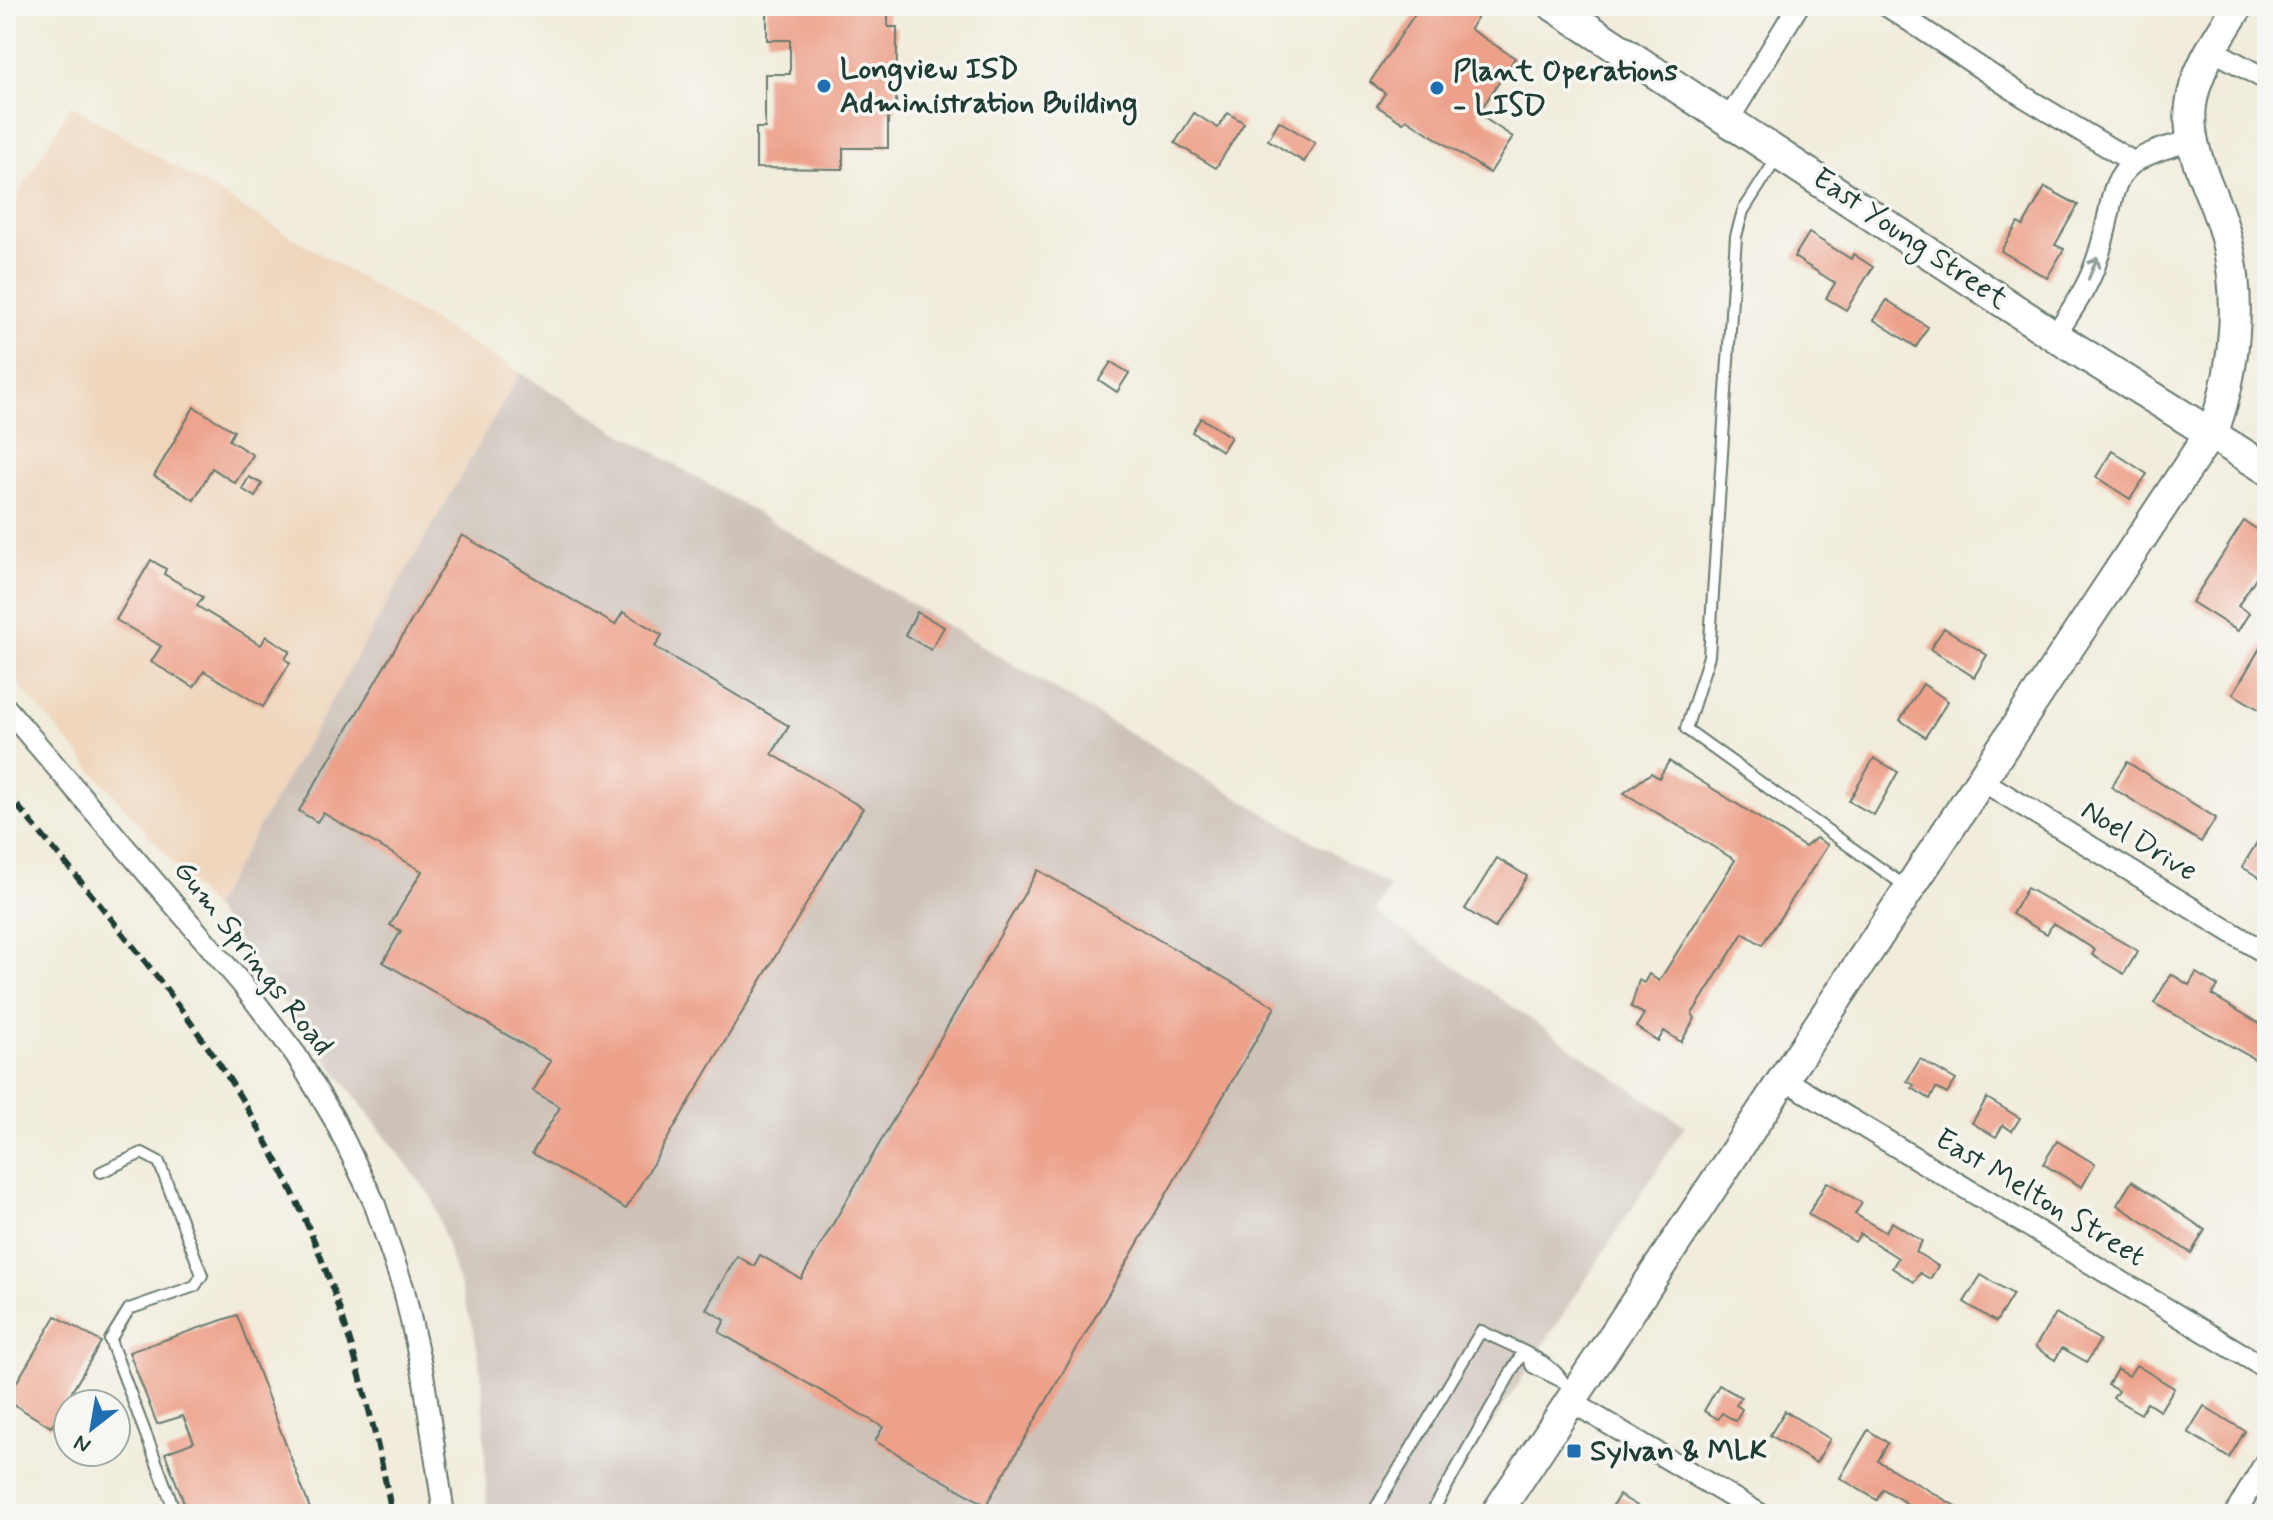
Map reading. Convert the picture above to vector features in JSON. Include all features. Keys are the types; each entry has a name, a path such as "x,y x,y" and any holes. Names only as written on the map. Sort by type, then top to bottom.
{"street":[{"name":"East Young Street","path":"1554,6 2055,336 2267,469"},
{"path":"1729,119 1798,6"},
{"path":"1887,6 2023,96 2133,162"},
{"path":"1496,1514 1571,1392 2210,435 2223,404 2229,368 2234,293 2227,240 2192,141 2194,90 2211,49 2238,6"},
{"path":"2211,49 2267,80"},
{"path":"2055,336 2091,275 2115,188 2133,162 2157,149 2192,141"},
{"name":"Gum Springs Road","path":"6,708 241,983 296,1055 334,1119 374,1202 404,1290 423,1374 444,1514"},
{"name":"Noel Drive","path":"1981,780 2267,954"},
{"name":"East Melton Street","path":"1782,1078 2267,1369"},
{"path":"1571,1392 1760,1514"},
{"path":"2235,1514 2267,1459"}],"lane":[{"path":"1780,153 1743,211 1736,236 1709,656 1686,729 1909,889"},
{"path":"101,1172 142,1153 159,1162 202,1275 195,1286 129,1309 110,1340 176,1514"},
{"path":"1372,1514 1481,1331 1524,1355 1532,1367 1571,1392"},
{"path":"1431,1514 1524,1355"}],"shaded area":[{"path":"71,105 520,373 212,908 6,670 6,217"},
{"path":"520,373 1390,887 1376,912 1685,1126 1434,1514 487,1514 482,1378 474,1332 432,1198 212,908"}],"building":[{"name":"Longview ISD Administration Building","path":"767,6 888,6 888,27 897,27 897,49 896,112 888,112 888,148 843,148 843,169 756,168 756,128 765,128 765,74 790,74 790,40 767,40"},
{"name":"Plant Operations - LISD","path":"1420,6 1473,6 1481,11 1470,29 1515,58 1478,114 1513,137 1490,173 1406,119 1403,123 1377,106 1385,93 1370,82"},
{"path":"1194,113 1218,128 1228,113 1244,123 1216,168 1175,143"},
{"path":"1279,121 1315,143 1304,162 1268,140"},
{"path":"2045,187 2078,205 2055,245 2064,249 2047,278 2001,251 2018,223 2023,226"},
{"path":"1809,233 1851,259 1853,254 1873,267 1846,310 1826,298 1835,283 1794,257"},
{"path":"1887,300 1928,327 1916,347 1874,320"},
{"path":"1111,362 1129,373 1117,392 1099,380"},
{"path":"194,407 234,431 229,440 253,455 235,483 212,468 194,500 154,476"},
{"path":"1201,418 1231,437 1222,451 1192,432"},
{"path":"2112,451 2147,474 2130,499 2096,477"},
{"path":"249,477 262,484 255,497 242,489"},
{"path":"2244,521 2261,532 2257,538 2267,544 2267,560 2238,606 2249,613 2238,631 2192,602"},
{"path":"462,535 615,625 623,612 662,635 655,647 789,726 772,754 863,808 626,1209 532,1153 560,1107 533,1091 551,1061 383,962 401,931 390,925 422,871 323,813 317,822 299,811"},
{"path":"151,560 166,569 164,574 203,597 197,606 261,645 266,636 290,651 285,659 290,663 263,707 204,671 194,687 151,662 161,646 116,620"},
{"path":"917,612 944,627 931,650 905,635"},
{"path":"1944,628 1987,655 1974,677 1930,649"},
{"path":"2267,636 2267,714 2233,694"},
{"path":"1923,684 1948,701 1925,737 1900,720"},
{"path":"1874,758 1898,772 1874,815 1849,801"},
{"path":"1669,761 1805,847 1816,838 1828,845 1762,945 1743,933 1692,1014 1695,1018 1681,1042 1664,1031 1658,1041 1636,1027 1644,1014 1631,1007 1639,980 1644,983 1649,974 1659,981 1735,860 1624,793 1651,773 1659,778"},
{"path":"2127,762 2216,818 2201,842 2111,787"},
{"path":"2267,826 2267,882 2242,867"},
{"path":"1497,858 1527,876 1495,928 1465,909"},
{"path":"1038,870 1275,1007 986,1505 875,1441 883,1427 719,1332 725,1320 706,1309 737,1256 754,1266 760,1255 801,1279"},
{"path":"2027,888 2138,951 2124,974 2092,955 2095,950 2053,923 2047,934 2012,914"},
{"path":"2196,973 2218,986 2212,995 2267,1028 2267,1066 2154,1003 2171,974 2189,985"},
{"path":"1920,1059 1956,1080 1947,1094 1936,1088 1930,1099 1912,1088 1914,1085 1907,1081"},
{"path":"1987,1098 2020,1118 2012,1131 2003,1125 1996,1137 1972,1123"},
{"path":"2057,1141 2095,1164 2082,1187 2043,1164"},
{"path":"2132,1181 2205,1230 2191,1253 2117,1205"},
{"path":"1827,1182 1862,1203 1855,1214 1885,1232 1892,1222 1922,1241 1916,1252 1938,1266 1930,1279 1920,1273 1914,1282 1892,1268 1898,1258 1860,1234 1855,1242 1808,1214"},
{"path":"1981,1275 2013,1294 1996,1322 1964,1302"},
{"path":"2056,1313 2100,1340 2087,1362 2062,1348 2055,1360 2035,1347"},
{"path":"237,1315 312,1514 188,1514 165,1453 194,1442 183,1416 157,1424 129,1352"},
{"path":"56,1316 101,1342 74,1388 52,1388 51,1427 6,1400"},
{"path":"2136,1365 2174,1388 2160,1411 2147,1403 2141,1414 2113,1398 2118,1391 2108,1385 2117,1369 2129,1376"},
{"path":"1719,1385 1741,1397 1736,1405 1742,1409 1736,1421 1722,1413 1718,1419 1704,1411"},
{"path":"2204,1406 2245,1431 2229,1458 2188,1432"},
{"path":"1785,1411 1830,1439 1816,1463 1770,1435"},
{"path":"1868,1430 1888,1443 1878,1461 1969,1514 1910,1514 1914,1508 1883,1489 1877,1500 1840,1478"},
{"path":"1619,1495 1651,1514 1608,1514"}],"railway":[{"path":"6,792 160,980 261,1131 324,1264 363,1388 392,1514"}],"place":[{"name":"Longview ISD Administration Building","path":"824,86"},
{"name":"Plant Operations - LISD","path":"1437,88"},
{"name":"Sylvan & MLK","path":"1574,1451"}]}
